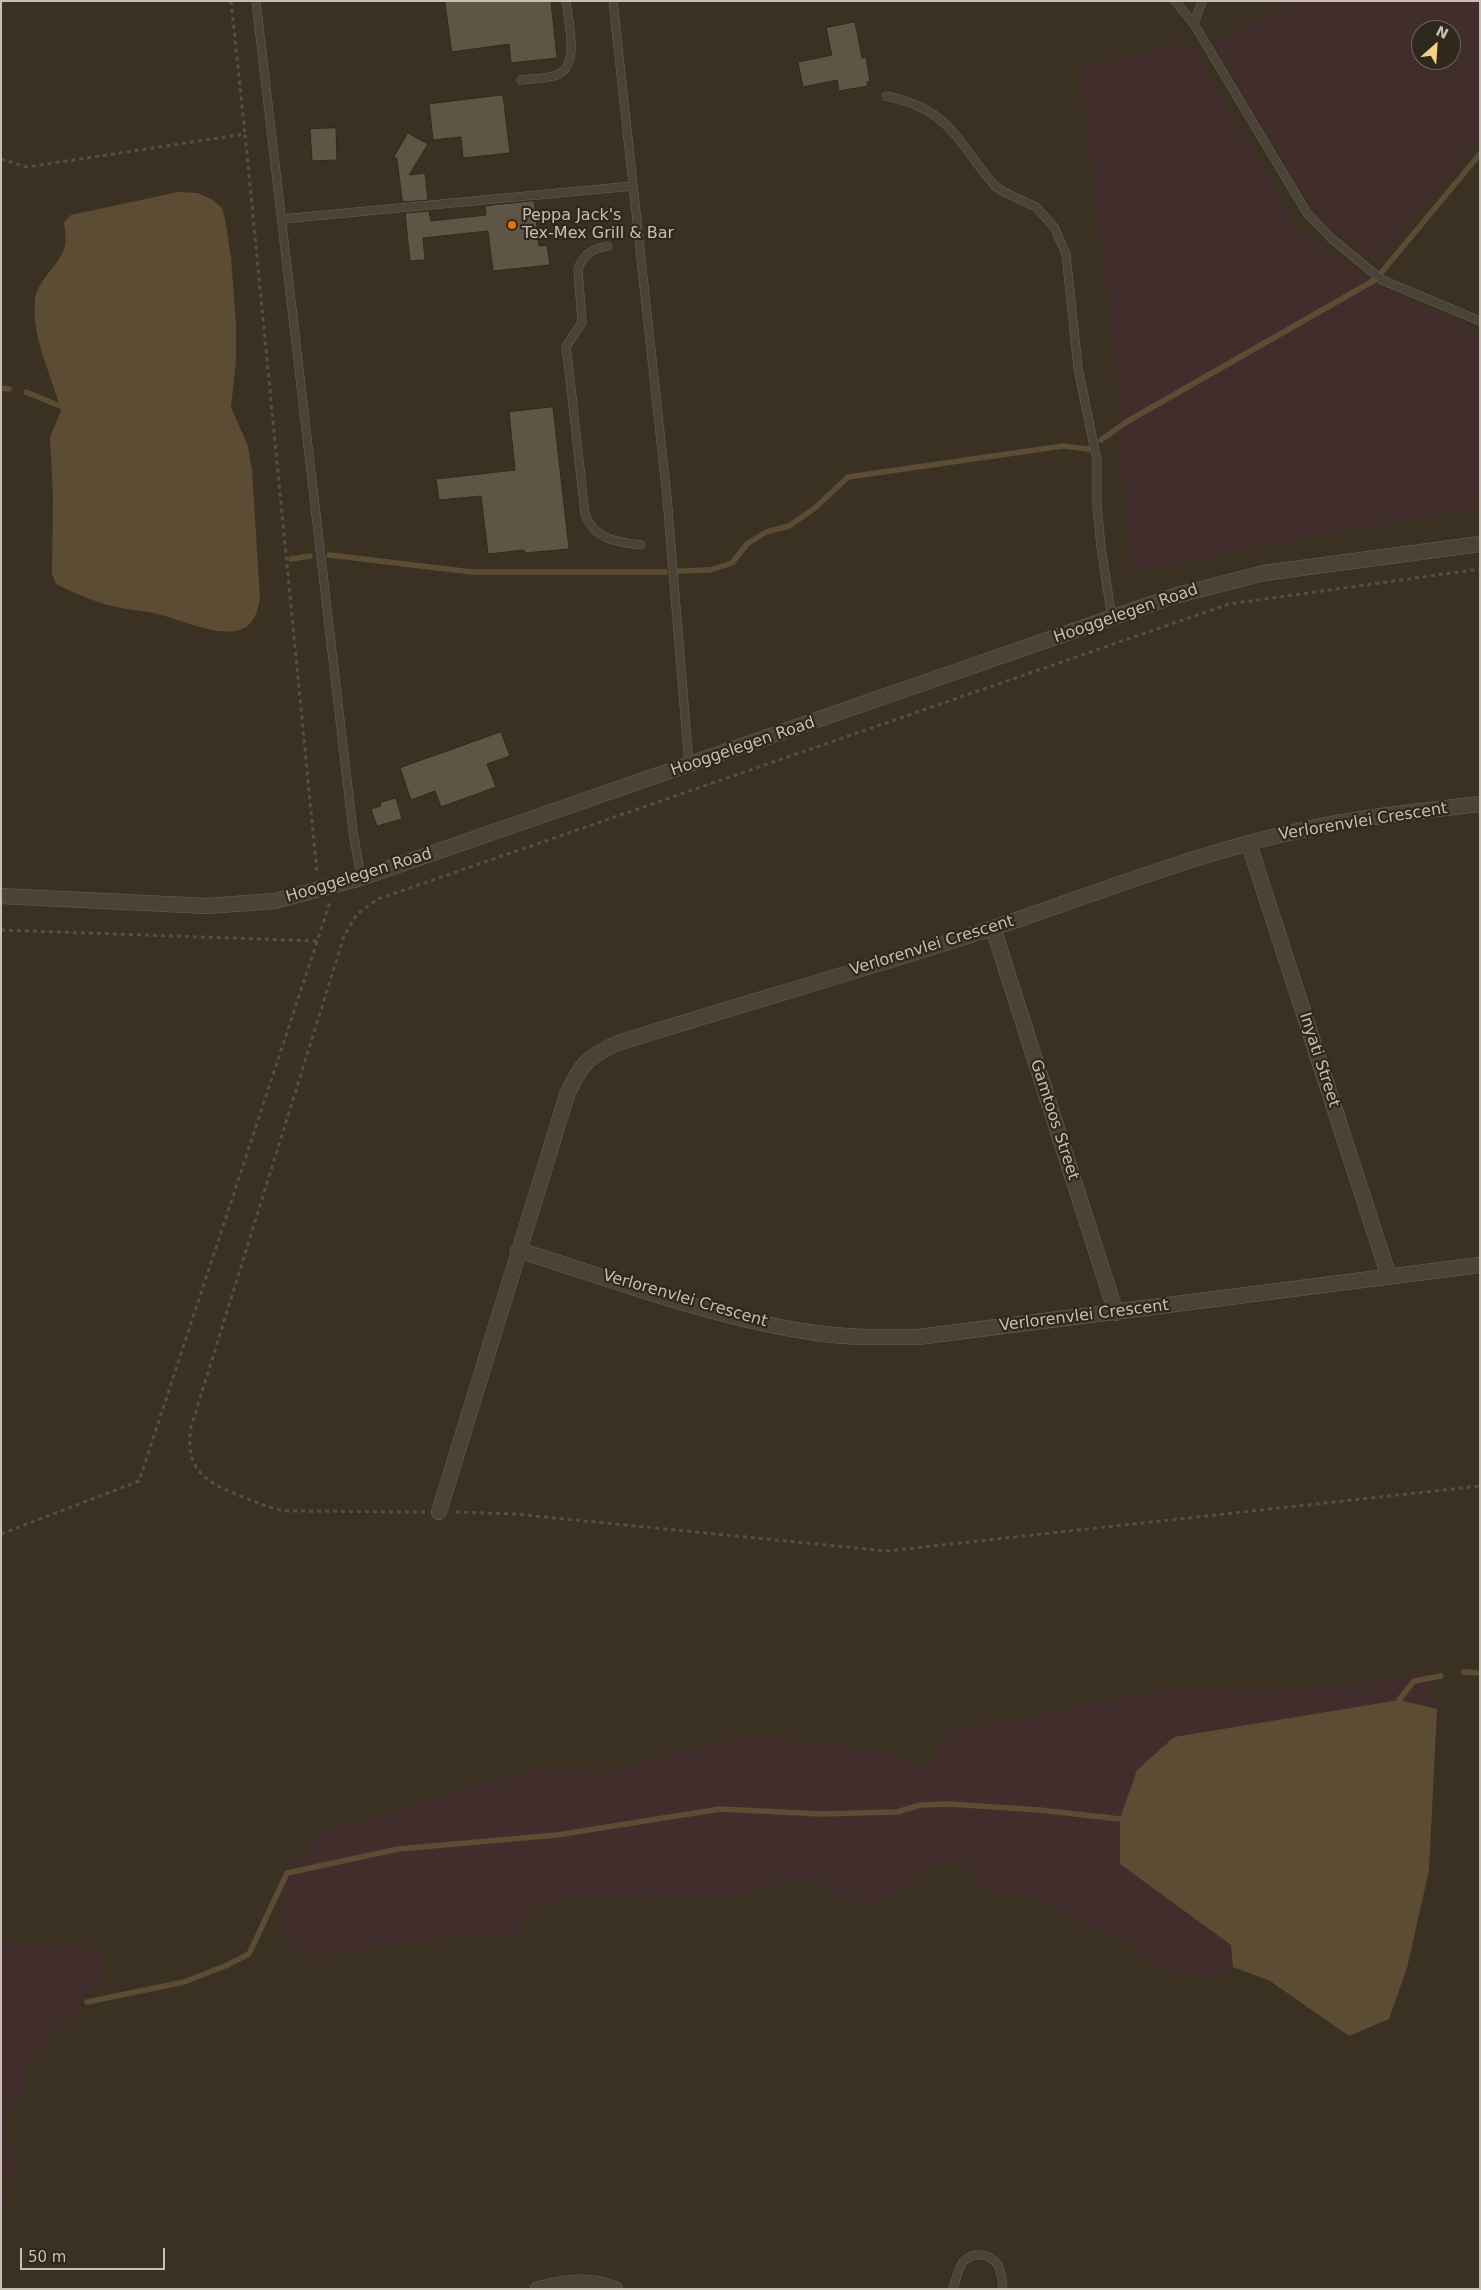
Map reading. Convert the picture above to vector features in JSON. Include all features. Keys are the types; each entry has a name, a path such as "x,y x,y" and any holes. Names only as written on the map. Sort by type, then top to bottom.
{"street":[{"name":"Hooggelegen Road","path":"1,896 207,906 275,901 319,891 689,765 1174,596 1264,573 1480,544"},
{"name":"Verlorenvlei Crescent","path":"439,1512 566,1095 576,1072 597,1052 618,1043 992,928 1125,881 1249,844 1302,830 1355,820 1480,804"},
{"name":"Inyati Street","path":"1249,844 1389,1277"},
{"name":"Gamtoos Street","path":"992,928 1116,1313"},
{"name":"Verlorenvlei Crescent","path":"518,1250 748,1320 816,1333 918,1337 1116,1313 1480,1264"},
{"path":"538,2289 578,2281 598,2283 615,2289"}],"lane":[{"path":"256,1 353,831 361,878"},
{"path":"521,80 558,75 569,65 572,52 566,1"},
{"path":"613,1 667,497 689,765"},
{"path":"1176,1 1194,24 1307,213 1331,238 1382,280 1480,321"},
{"path":"1194,24 1202,1"},
{"path":"886,96 905,100 934,113 959,137 995,186 1036,207 1054,227 1060,239 1066,254 1078,368 1096,461 1097,505 1101,547 1112,618"},
{"path":"282,219 633,186"},
{"path":"608,246 592,250 580,262 578,269 582,322 566,347 585,514 592,528 604,538 641,545"},
{"path":"954,2289 963,2262 971,2256 980,2254 989,2256 997,2264 1001,2274 1003,2289"}],"path":[{"path":"230,1 245,134 319,891"},
{"path":"1,159 27,167 245,134"},
{"path":"1480,569 1229,604 378,899 357,914 344,936 189,1439 190,1451 200,1473 217,1487 278,1510 514,1514 887,1550 1480,1486"},
{"path":"1,1534 138,1481 335,886"},
{"path":"1,930 317,941"}],"shaded area":[{"path":"1290,1 1480,1 1480,138 1374,265 1313,209 1213,44"},
{"path":"1188,41 1299,229 1379,286 1480,330 1480,507 1256,546 1133,573 1117,421 1122,417 1080,69"},
{"path":"178,192 198,193 213,200 222,208 231,257 236,324 236,361 231,407 248,446 252,471 260,597 258,608 252,621 239,630 219,631 208,629 163,615 97,602 56,584 52,574 53,495 50,437 61,411 36,328 35,299 37,292 64,249 66,236 64,222 71,215"},
{"path":"1423,1673 1437,1709 1399,1700 1174,1737 1137,1770 1120,1864 1231,1945 1233,1967 1223,1974 1212,1978 1176,1973 1144,1958 1129,1941 1079,1923 1054,1905 1019,1893 987,1892 960,1861 924,1866 918,1879 879,1902 839,1899 823,1881 792,1879 739,1895 648,1899 570,1895 532,1907 516,1940 484,1932 316,1956 283,1943 284,1881 319,1834 462,1790 536,1770 611,1773 677,1752 752,1735 859,1749 908,1758 925,1770 953,1728 1032,1718 1094,1702 1172,1690 1280,1691 1375,1682"},
{"path":"1399,1700 1437,1709 1429,1870 1407,1968 1389,2019 1349,2036 1270,1981 1233,1967 1231,1945 1120,1864 1120,1819 1137,1770 1174,1737"},
{"path":"1,1938 26,1945 76,1946 99,1952 104,1974 83,1997 73,2017 57,2024 43,2050 24,2066 27,2082 26,2092 7,2108 8,2137 17,2158 15,2172 4,2188 8,2206 1,2217"}],"building":[{"path":"445,1 551,1 557,58 511,63 509,44 452,52"},
{"path":"855,22 862,58 866,57 870,82 867,82 868,86 839,91 837,80 803,87 798,62 832,55 826,28"},
{"path":"503,95 510,153 463,158 461,137 433,140 429,104"},
{"path":"336,128 337,160 312,161 310,129"},
{"path":"408,133 428,144 409,175 425,173 428,200 403,202 402,199 397,159 394,157"},
{"name":"Peppa Jack's Tex-Mex Grill & Bar","path":"534,201 539,246 547,245 550,265 493,271 488,231 423,238 425,260 410,261 405,213 429,211 431,221 486,215 485,206"},
{"path":"553,407 569,549 525,553 524,550 488,554 481,496 439,500 436,479 515,470 509,412"},
{"path":"501,732 510,756 487,764 496,787 441,807 435,791 411,800 400,768"},
{"path":"396,798 402,819 377,826 371,809 381,806 380,803"}],"waterway":[{"path":"1101,440 1128,421 1373,281 1480,154"},
{"path":"1,388 9,389"},
{"path":"26,392 60,406"},
{"path":"680,571 710,570 732,563 747,544 766,532 789,526 815,508 848,477 1063,446 1088,449"},
{"path":"329,555 472,572 665,572"},
{"path":"291,559 310,556"},
{"path":"1464,1672 1480,1673"},
{"path":"1399,1700 1414,1681 1441,1676"},
{"path":"87,2002 184,1982 225,1966 249,1954 287,1873 398,1849 557,1835 720,1809 821,1814 897,1812 920,1805 950,1804 1039,1810 1120,1819"}],"place":[{"name":"Peppa Jack's Tex-Mex Grill & Bar","path":"512,225"}]}
